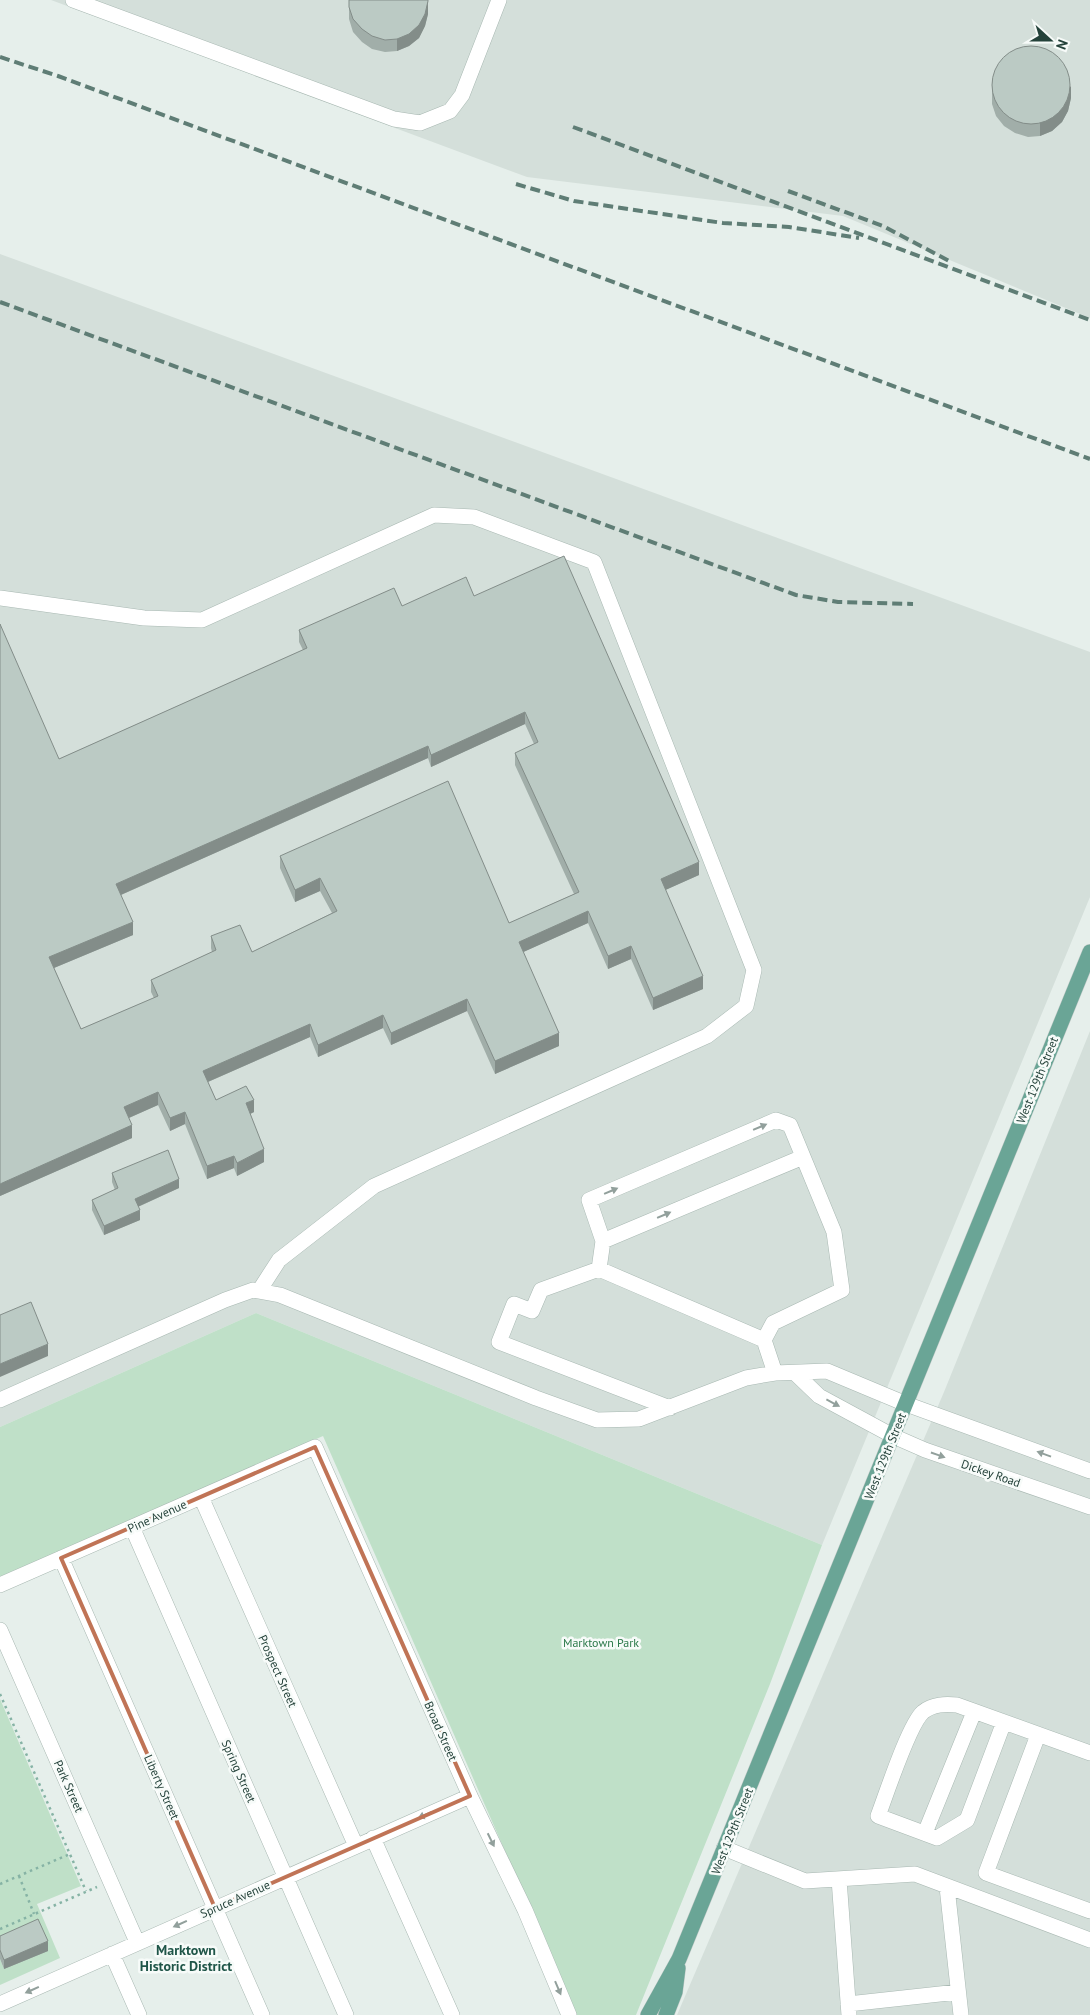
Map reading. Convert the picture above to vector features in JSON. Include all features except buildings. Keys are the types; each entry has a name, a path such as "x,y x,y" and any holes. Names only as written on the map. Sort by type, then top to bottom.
{"main road":[{"name":"West 129th Street","path":"648,2015 679,1959 1090,952"},
{"name":"West 129th Street","path":"666,2015 675,1992 679,1959"}],"street":[{"path":"73,0 394,119 420,123 450,110 462,95 499,0"},
{"path":"0,598 144,618 202,620 434,515 474,517 594,562 754,970 746,1006 706,1036 374,1186 279,1260 260,1292"},
{"path":"599,1269 603,1240 589,1200 776,1120 790,1125 834,1232 842,1290 773,1323 764,1340 775,1373"},
{"path":"603,1240 803,1157"},
{"path":"670,1408 499,1342 514,1304 532,1311 541,1290 599,1269 764,1340"},
{"path":"0,1400 225,1300 253,1290 280,1295 597,1420 639,1419 746,1378 775,1373 827,1371 906,1404 1090,1471"},
{"name":"Dickey Road","path":"795,1373 819,1396 893,1436 925,1450 1090,1507"},
{"name":"Pine Avenue","path":"0,1585 315,1447"},
{"name":"Broad Street","path":"315,1447 470,1796 525,1910 569,2015"},
{"name":"Prospect Street","path":"201,1497 356,1846"},
{"name":"Spring Street","path":"132,1527 346,2015"},
{"name":"Liberty Street","path":"61,1558 262,2015"},
{"name":"Park Street","path":"0,1630 138,1942"},
{"path":"1004,1722 967,1820 937,1838 878,1816 910,1733 922,1712 942,1704 957,1706 1004,1722 1038,1734 1090,1753"},
{"path":"925,1833 974,1712"},
{"path":"1038,1734 986,1873 1090,1911"},
{"name":"Spruce Avenue","path":"5,2007 138,1942 470,1796"},
{"path":"373,1838 452,2015"},
{"path":"724,1848 805,1881 915,1874 1090,1940"},
{"path":"839,1879 849,2009 958,1992"},
{"path":"947,1887 961,2015"},
{"path":"112,1954 139,2015"}],"path":[{"path":"0,1694 86,1891"},
{"path":"0,1884 70,1854"},
{"path":"19,1876 34,1914"},
{"path":"0,1929 110,1881"}],"highlighted area":[{"path":"315,1447 470,1796 215,1908 61,1558"}],"shaded area":[{"path":"51,0 1090,0 1090,318 843,216 527,177"},
{"path":"0,254 1090,652 1090,897 822,1545 256,1313 0,1427"},
{"path":"1090,1031 1090,2015 677,2015 944,1392"}],"green space":[{"name":"Marktown Park","path":"256,1313 822,1545 770,1684 636,2015 577,2015 323,1436 0,1578 0,1427"},
{"path":"0,1699 81,1886 37,1904 60,1958 0,1985 0,1959 4,1969 0,1945"}],"railway":[{"path":"0,57 58,76 1090,459"},
{"path":"573,127 1090,320"},
{"path":"516,184 574,201 723,223 789,227 859,238"},
{"path":"788,191 883,226 951,262"},
{"path":"0,302 796,595 838,602 913,604"}],"district":[{"name":"Marktown Historic District","path":"186,1958"}]}
